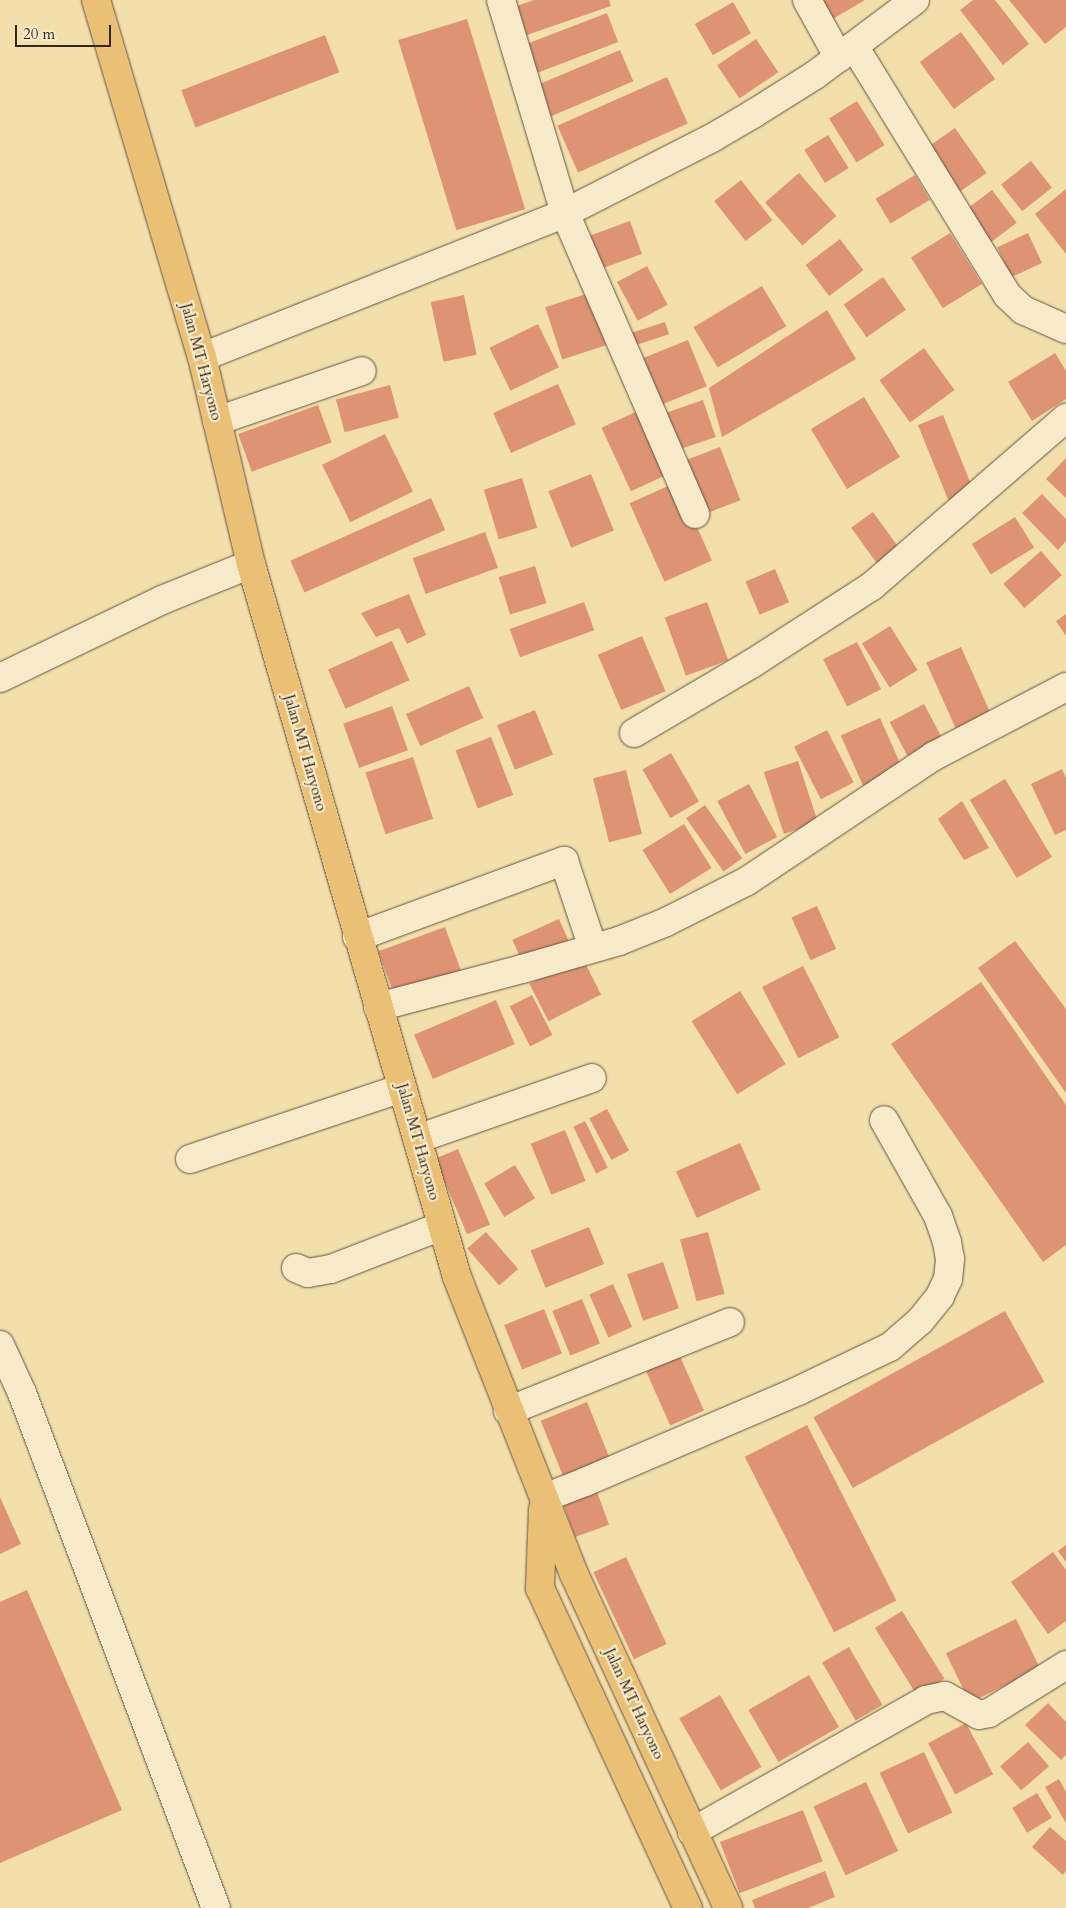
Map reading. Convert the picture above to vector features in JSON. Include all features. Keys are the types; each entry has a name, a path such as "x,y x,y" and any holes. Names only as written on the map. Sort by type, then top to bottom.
{"main road":[{"name":"Jalan MT Haryono","path":"96,0 202,357 251,564 357,937 457,1277 508,1411 574,1574 728,1908"},
{"name":"Jalan MT Haryono","path":"544,1498 540,1588 688,1908"}],"street":[{"path":"500,0 565,213 695,514"},
{"path":"807,0 846,52 1007,295 1023,310 1066,329"},
{"path":"202,357 565,213 712,138 753,114 846,52 915,0"},
{"path":"217,421 362,371"},
{"path":"634,733 753,663 872,586 1066,418"},
{"path":"0,678 162,600 251,564"},
{"path":"378,1007 619,941 666,922 747,881 934,756 1066,687"},
{"path":"357,937 501,886 564,861 593,948"},
{"path":"417,1139 592,1078"},
{"path":"190,1159 402,1088"},
{"path":"544,1498 798,1391 890,1347 920,1321 940,1296 948,1278 950,1259 948,1242 938,1216 884,1120"},
{"path":"296,1268 308,1273 331,1269 442,1226"},
{"path":"508,1411 730,1322"},
{"path":"0,1345 11,1398 216,1908"},
{"path":"692,1832 926,1700 945,1696 979,1715 989,1713 1066,1665"}],"building":[{"path":"534,0 609,0 611,6 521,37 511,8"},
{"path":"820,0 865,0 831,20"},
{"path":"973,0 995,0 1029,44 1003,65 960,10"},
{"path":"1009,0 1066,0 1066,27 1045,44"},
{"path":"733,2 751,33 713,55 695,24"},
{"path":"607,13 618,42 535,74 524,45"},
{"path":"467,19 525,209 456,230 398,40"},
{"path":"961,32 995,79 954,109 920,62"},
{"path":"325,35 339,72 196,128 181,90"},
{"path":"756,39 778,72 739,98 717,65"},
{"path":"620,50 633,81 548,118 534,86"},
{"path":"667,77 688,124 578,172 557,126"},
{"path":"857,101 885,145 857,163 829,118"},
{"path":"955,128 987,173 953,197 921,152"},
{"path":"828,135 849,168 825,183 804,150"},
{"path":"1031,161 1052,188 1022,211 1001,184"},
{"path":"799,173 836,216 802,246 765,203"},
{"path":"915,175 930,200 891,224 876,199"},
{"path":"741,180 772,220 746,241 714,201"},
{"path":"1066,189 1066,254 1035,214"},
{"path":"992,190 1017,223 986,246 961,213"},
{"path":"630,221 642,254 594,271 582,238"},
{"path":"950,233 982,284 943,308 911,257"},
{"path":"1028,233 1042,263 1011,277 997,247"},
{"path":"840,239 863,270 829,296 806,265"},
{"path":"647,266 668,305 638,321 617,282"},
{"path":"883,277 906,310 867,337 844,305"},
{"path":"762,286 786,326 718,367 693,327"},
{"path":"589,293 606,345 562,360 545,307"},
{"path":"464,295 477,355 443,362 431,302"},
{"path":"827,310 856,359 722,437 709,388"},
{"path":"665,322 669,334 631,347 627,334"},
{"path":"538,324 559,367 511,391 489,348"},
{"path":"688,340 707,386 654,408 635,361"},
{"path":"924,348 955,390 910,422 880,380"},
{"path":"1055,353 1066,371 1066,399 1032,421 1008,382"},
{"path":"558,384 576,424 511,453 493,413"},
{"path":"390,385 399,418 345,432 336,399"},
{"path":"864,397 900,457 847,489 811,429"},
{"path":"703,400 716,437 673,452 660,415"},
{"path":"318,405 332,443 252,472 238,434"},
{"path":"644,408 674,471 631,491 601,428"},
{"path":"943,415 973,490 948,500 918,425"},
{"path":"385,434 413,492 350,522 322,465"},
{"path":"720,447 740,500 702,515 682,462"},
{"path":"1066,458 1066,498 1046,479"},
{"path":"591,474 614,531 571,548 548,491"},
{"path":"522,478 537,528 499,539 484,490"},
{"path":"677,482 712,561 664,582 629,503"},
{"path":"1042,494 1066,519 1066,541 1058,550 1022,513"},
{"path":"431,498 445,530 305,593 290,561"},
{"path":"873,512 902,552 880,568 851,528"},
{"path":"1015,517 1034,548 991,575 972,544"},
{"path":"485,532 498,568 426,594 413,558"},
{"path":"1041,551 1062,575 1024,608 1003,584"},
{"path":"535,566 546,603 510,614 499,577"},
{"path":"775,569 789,602 760,615 746,582"},
{"path":"409,594 426,635 407,644 399,628 376,637 361,613"},
{"path":"584,602 594,630 520,657 510,629"},
{"path":"707,602 728,660 686,676 665,617"},
{"path":"1066,614 1066,636 1056,621"},
{"path":"890,626 918,670 890,688 862,643"},
{"path":"642,636 665,691 621,710 598,655"},
{"path":"392,641 409,680 346,709 328,669"},
{"path":"857,642 881,689 847,706 823,659"},
{"path":"961,647 994,720 959,736 926,662"},
{"path":"469,686 483,718 420,746 406,714"},
{"path":"924,704 942,738 907,756 890,722"},
{"path":"392,706 408,750 359,768 343,724"},
{"path":"535,710 553,755 515,770 497,725"},
{"path":"880,718 904,772 865,789 841,735"},
{"path":"827,730 854,783 821,799 794,747"},
{"path":"491,737 513,795 478,808 456,751"},
{"path":"671,753 699,801 670,818 642,770"},
{"path":"413,757 433,819 386,834 365,772"},
{"path":"798,761 818,823 784,834 764,772"},
{"path":"1062,769 1066,778 1066,830 1055,835 1031,784"},
{"path":"626,770 642,834 609,842 593,778"},
{"path":"1005,779 1052,857 1017,878 970,800"},
{"path":"749,784 777,837 745,854 717,801"},
{"path":"962,801 989,848 964,860 938,819"},
{"path":"705,805 742,858 723,871 686,818"},
{"path":"684,824 712,868 670,894 642,850"},
{"path":"817,906 836,949 811,960 791,917"},
{"path":"559,919 569,941 522,962 512,940"},
{"path":"445,927 461,972 395,996 378,951"},
{"path":"1015,941 1066,1009 1066,1093 978,968"},
{"path":"582,957 601,994 548,1021 529,984"},
{"path":"803,966 839,1037 798,1058 762,987"},
{"path":"981,982 1066,1105 1066,1245 1043,1262 891,1044"},
{"path":"740,991 786,1064 737,1094 692,1021"},
{"path":"532,995 552,1035 530,1046 510,1006"},
{"path":"496,1000 515,1044 433,1079 414,1035"},
{"path":"607,1109 629,1150 611,1160 589,1118"},
{"path":"585,1121 608,1168 596,1173 573,1127"},
{"path":"565,1130 586,1181 551,1195 531,1144"},
{"path":"740,1143 761,1190 697,1218 676,1171"},
{"path":"458,1149 490,1224 467,1234 435,1159"},
{"path":"515,1165 535,1198 504,1217 484,1184"},
{"path":"589,1227 604,1264 546,1288 531,1251"},
{"path":"486,1232 518,1269 499,1285 467,1248"},
{"path":"708,1232 725,1294 697,1301 680,1240"},
{"path":"663,1262 679,1308 643,1321 627,1274"},
{"path":"613,1284 632,1327 608,1338 589,1295"},
{"path":"582,1299 600,1344 570,1355 552,1311"},
{"path":"544,1309 562,1354 522,1370 504,1325"},
{"path":"1005,1311 1044,1382 853,1488 813,1417"},
{"path":"678,1352 704,1410 670,1426 644,1367"},
{"path":"587,1402 611,1461 565,1480 541,1421"},
{"path":"807,1425 896,1601 834,1632 745,1457"},
{"path":"596,1489 609,1525 575,1537 562,1501"},
{"path":"0,1497 21,1544 0,1554"},
{"path":"1066,1545 1066,1562 1058,1551"},
{"path":"1053,1552 1066,1570 1066,1621 1048,1634 1011,1582"},
{"path":"626,1557 667,1644 634,1659 593,1572"},
{"path":"27,1590 122,1810 0,1863 0,1602"},
{"path":"902,1611 944,1679 917,1696 875,1628"},
{"path":"1016,1619 1040,1668 970,1703 946,1653"},
{"path":"849,1647 882,1705 856,1721 822,1662"},
{"path":"809,1675 839,1727 778,1762 748,1710"},
{"path":"720,1695 762,1767 721,1790 679,1718"},
{"path":"1048,1703 1066,1722 1066,1755 1061,1760 1025,1725"},
{"path":"966,1723 993,1774 955,1794 928,1743"},
{"path":"1028,1742 1049,1766 1021,1790 1000,1766"},
{"path":"924,1752 952,1813 908,1833 880,1773"},
{"path":"1059,1779 1066,1792 1066,1823 1045,1787"},
{"path":"866,1782 898,1851 846,1875 813,1807"},
{"path":"1037,1793 1052,1818 1027,1833 1012,1808"},
{"path":"803,1810 823,1861 740,1893 720,1842"},
{"path":"1050,1827 1066,1841 1066,1871 1063,1875 1032,1847"},
{"path":"825,1871 835,1897 808,1908 755,1908 752,1900"}]}
